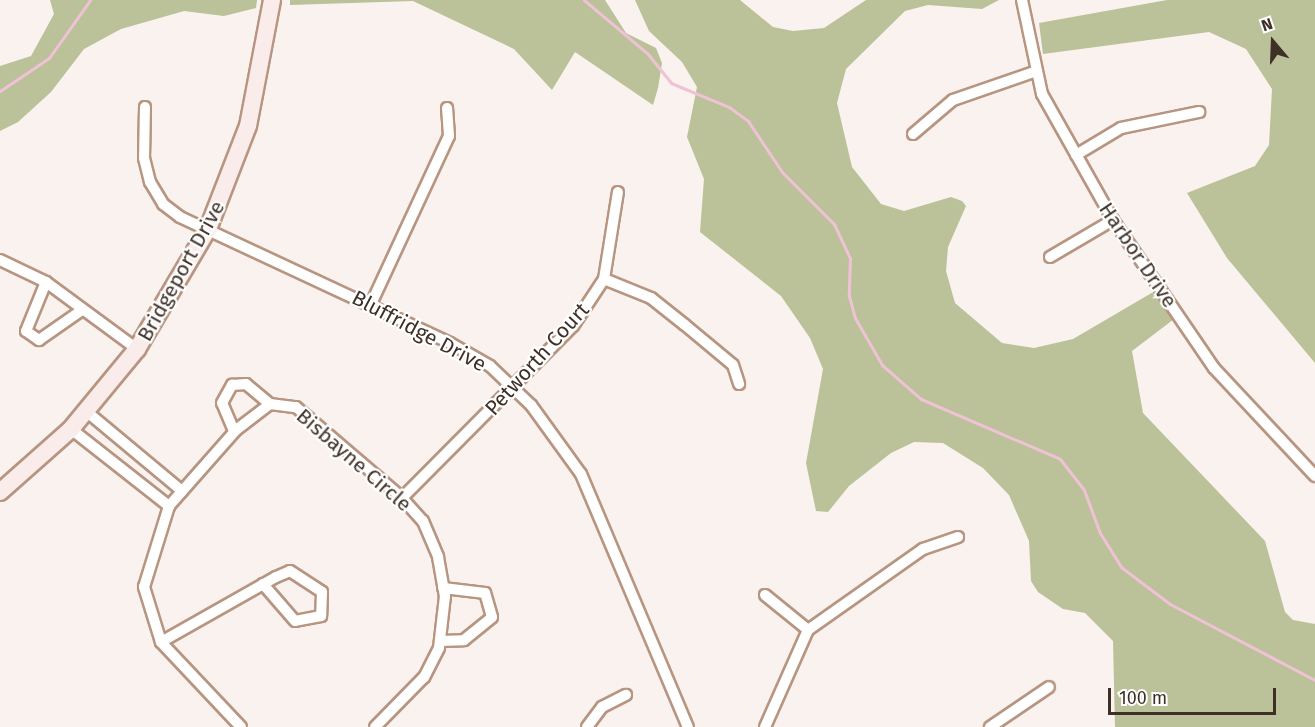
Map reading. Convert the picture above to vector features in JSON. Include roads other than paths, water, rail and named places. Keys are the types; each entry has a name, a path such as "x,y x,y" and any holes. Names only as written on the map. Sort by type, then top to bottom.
{"street":[{"name":"Bridgeport Drive","path":"0,492 71,429 137,349 208,229 248,126 272,0"},
{"name":"Harbor Drive","path":"1022,0 1034,72 1076,156 1113,220 1214,368 1315,476"},
{"path":"913,134 953,100 1034,72"},
{"name":"Bluffridge Drive","path":"145,107 144,158 150,182 163,204 208,229 371,304 490,366 515,388 581,474 688,727"},
{"path":"371,304 449,136 447,108"},
{"path":"1076,156 1121,128 1199,112"},
{"name":"Petworth Court","path":"402,498 515,388 573,326 604,279 618,192"},
{"path":"1050,257 1113,220"},
{"path":"0,260 46,282 137,349"},
{"path":"604,279 651,298 693,330 733,365 739,384"},
{"path":"46,282 26,331 39,340 82,310"},
{"path":"234,431 222,403 232,385 246,384 270,404"},
{"name":"Bisbayne Circle","path":"241,727 161,642 144,587 169,506 234,431 270,404 296,407 402,498 432,539 443,588 440,641 424,677 375,727"},
{"path":"86,411 182,491"},
{"path":"71,429 169,506"},
{"path":"765,727 808,630 923,549 958,537"},
{"path":"161,642 263,584 296,572 322,592 321,616 295,621 263,584"},
{"path":"440,641 464,640 492,617 485,593 443,588"},
{"path":"765,595 808,630"},
{"path":"990,727 1049,687"},
{"path":"587,727 602,707 626,695"}],"waterway":[{"path":"0,91 49,58 90,0"},
{"path":"584,0 647,53 671,83 729,107 748,121 782,172 834,224 850,258 849,296 855,318 882,365 921,399 1060,459 1084,490 1100,533 1121,567 1170,604 1315,680"}]}
